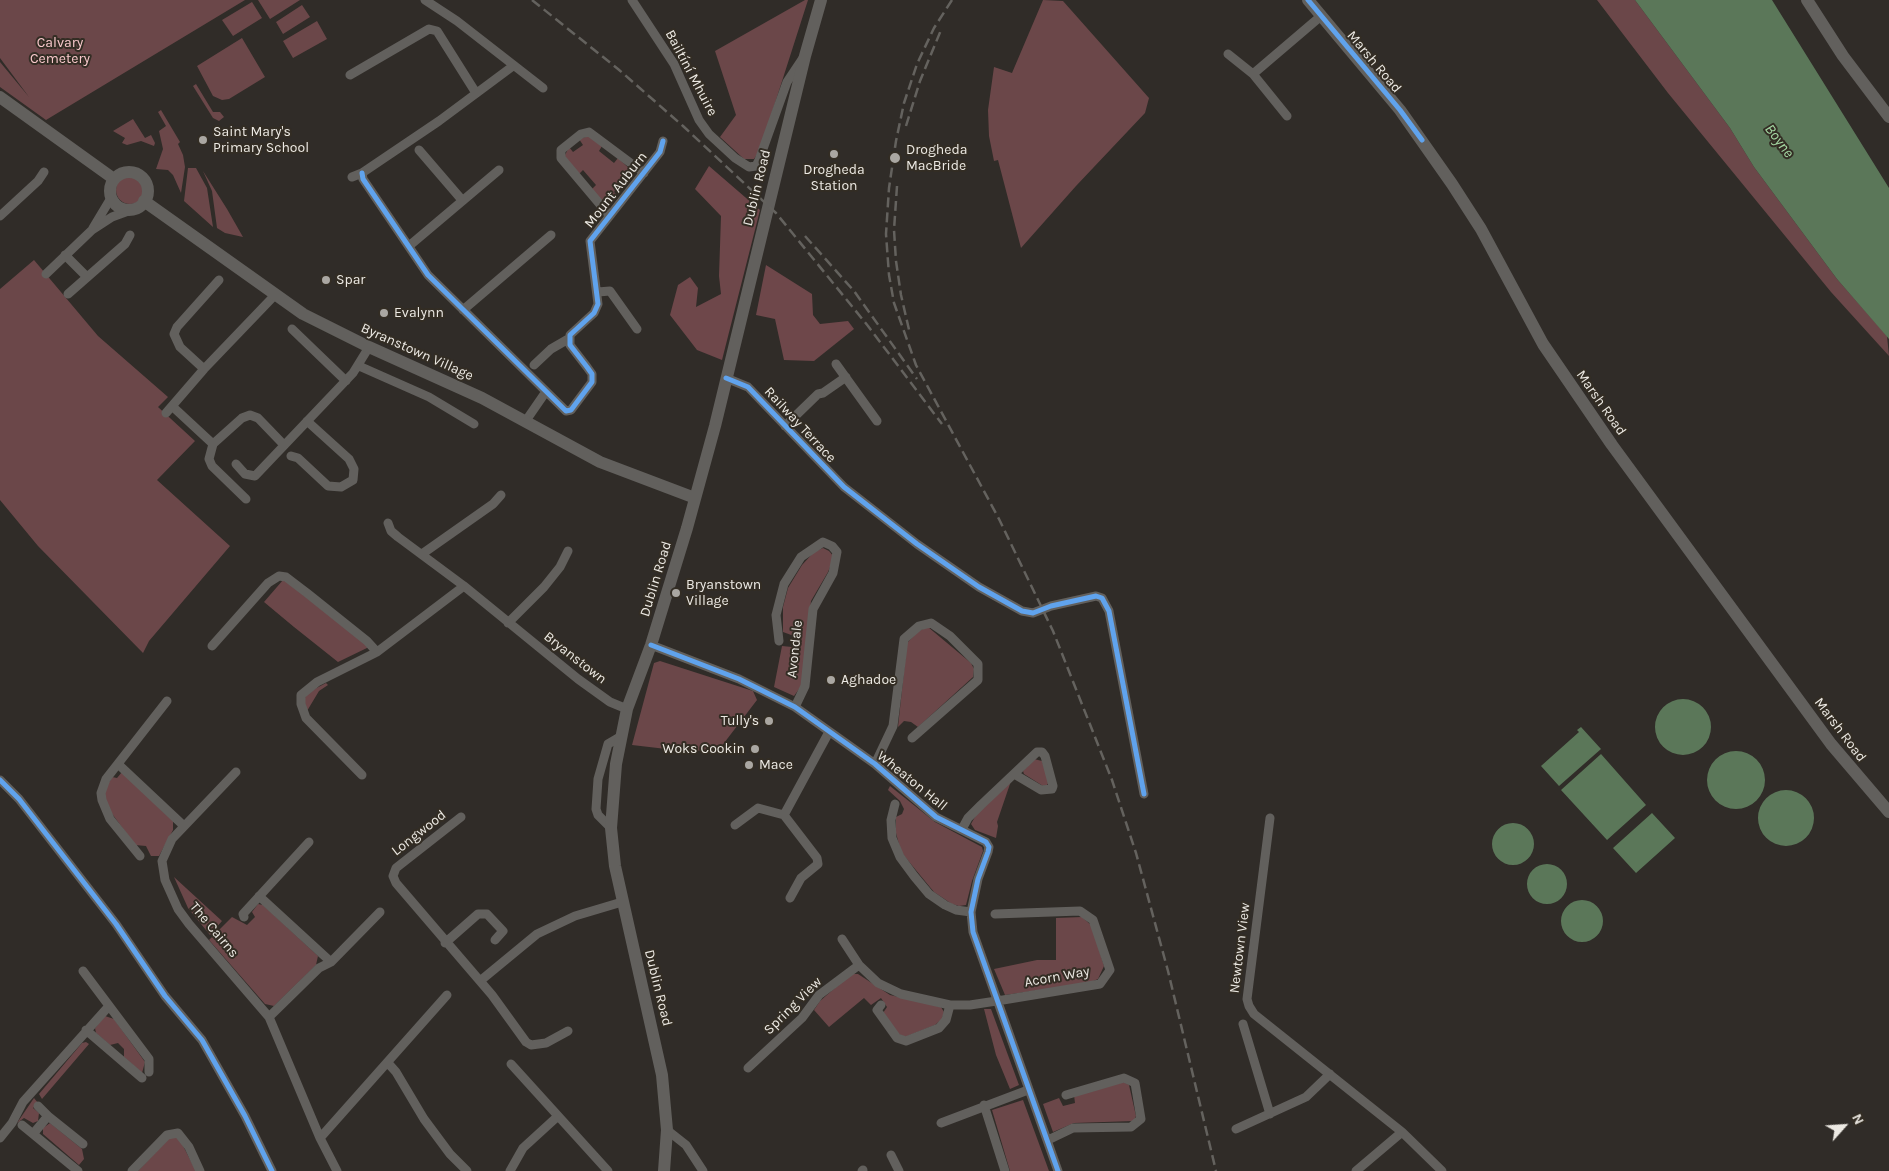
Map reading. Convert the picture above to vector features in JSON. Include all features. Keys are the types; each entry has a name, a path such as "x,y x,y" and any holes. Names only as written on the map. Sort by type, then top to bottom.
{"main road":[{"name":"Dublin Road","path":"664,1171 667,1130 666,1104 652,1028 622,902 611,828 613,792 620,737 627,709 651,645 695,498 805,56 821,0"},
{"name":"Marsh Road","path":"1308,0 1400,110 1452,184 1510,280 1543,344 1612,445 1831,744 1889,812"},
{"path":"1807,0 1884,102 1889,117"},
{"path":"0,97 114,179"},
{"path":"124,172 141,176 147,186 144,202 132,210 119,207 111,198 110,188 114,179 124,172"},
{"name":"Byranstown Village","path":"144,202 274,296 303,314 369,347 474,394 600,462 695,498"}],"street":[{"path":"425,0 457,21 543,88"},
{"name":"Bailtíní Mhuire","path":"632,0 674,64 699,120 709,134 735,158 749,167 756,166 760,160 787,82 796,66 805,56"},
{"path":"1253,74 1321,16"},
{"path":"350,75 429,29 436,31 476,94"},
{"path":"1228,54 1253,74 1287,116"},
{"path":"352,177 362,173 513,66"},
{"name":"Mount Auburn","path":"609,215 561,158 561,150 581,134 589,132 644,173"},
{"name":"Mount Auburn","path":"570,338 570,335 594,313 598,304 598,292 590,241 660,152 663,142"},
{"path":"420,150 462,200"},
{"path":"409,246 499,170"},
{"path":"2,210 38,181 44,172"},
{"path":"362,173 363,179 428,275 545,393 566,411 570,410 592,382 587,367 570,345 570,338"},
{"path":"92,230 111,198"},
{"path":"46,274 92,230 112,217 132,210"},
{"path":"68,294 125,244 130,235"},
{"path":"463,310 551,235"},
{"path":"65,255 87,277"},
{"path":"204,369 180,347 174,334 177,327 219,280"},
{"path":"598,292 610,291 637,329"},
{"path":"213,444 169,410 204,369 274,296"},
{"path":"292,329 346,381"},
{"path":"534,365 551,349 570,338"},
{"path":"236,464 246,474 255,476 346,381 359,366 369,347"},
{"path":"836,364 876,421"},
{"path":"359,366 429,397 474,424"},
{"path":"785,426 818,394 823,393 846,377"},
{"name":"Railway Terrace","path":"726,378 748,387 831,475 917,544 979,587 1022,611 1038,612 1051,606 1093,597 1102,598 1109,611 1144,794"},
{"path":"525,422 545,393"},
{"path":"246,499 212,466 209,459 213,444 242,418 250,414 258,418 284,445"},
{"path":"291,456 298,458 328,486 341,487 353,480 354,470 349,459 307,420"},
{"path":"422,554 493,504 501,495"},
{"path":"388,523 391,531 464,586 508,623 560,568 568,551"},
{"name":"Avondale","path":"779,641 776,616 784,584 801,557 823,542 832,546 837,552 833,573 813,609 805,686 795,707"},
{"path":"212,646 273,578 283,576 367,641 377,652"},
{"path":"362,775 306,718 300,699 304,691 310,686 377,652 464,586"},
{"name":"Bryanstown","path":"508,623 610,702 627,709"},
{"path":"874,764 893,726 904,639 919,626 932,623 950,636 978,664 978,680 912,738"},
{"name":"Wheaton Hall","path":"651,645 739,679 795,707 874,764 936,818 986,842 989,847 971,912 973,932 1058,1171"},
{"path":"140,856 110,819 101,793 106,779 167,701"},
{"path":"784,815 828,732"},
{"path":"962,829 968,818 1033,755 1042,752 1050,771 1052,790 1041,790 1014,774"},
{"path":"118,764 184,826"},
{"name":"The Cairns","path":"236,772 172,839 164,853 163,868 168,888 189,924 269,1017 320,1138 337,1171"},
{"path":"0,780 19,799 116,924 166,996 202,1040 245,1116 272,1171"},
{"path":"895,804 891,820 892,838 900,857 929,894 956,910 971,912"},
{"path":"736,825 758,808 784,815 817,858 818,864 800,878 790,898"},
{"name":"Longwood","path":"461,816 400,865 394,872 396,883 480,982 526,1042 531,1045 546,1043 568,1031"},
{"name":"Newtown View","path":"1270,818 1247,1000 1254,1014 1402,1132 1442,1171"},
{"path":"244,917 243,914 309,842"},
{"path":"259,896 331,962"},
{"path":"480,982 537,934 575,916 622,902"},
{"name":"Acorn Way","path":"995,914 1080,911 1093,920 1110,970 1100,984 997,1000"},
{"path":"269,1017 319,968 331,962 380,912"},
{"path":"445,943 478,914 487,914 503,931 495,940"},
{"path":"842,938 858,965 878,983 901,994 950,1005 970,1005 997,1000"},
{"name":"Spring View","path":"748,1068 802,1018 819,995 858,965"},
{"path":"83,971 149,1059 146,1075 86,1030"},
{"path":"320,1138 447,995"},
{"path":"881,1005 877,1010 897,1038 906,1041 939,1028 946,1020 950,1005"},
{"path":"0,1138 12,1123 23,1102 86,1030 110,1006"},
{"path":"1243,1024 1270,1114"},
{"path":"388,1063 396,1072 424,1119 450,1154 468,1171"},
{"path":"510,1064 608,1171"},
{"path":"1236,1129 1306,1097 1330,1074"},
{"path":"1048,1140 1074,1128 1131,1127 1141,1119 1135,1083 1124,1078 1066,1095"},
{"path":"941,1123 984,1105 1028,1090"},
{"path":"984,1105 1005,1171"},
{"path":"38,1106 83,1144"},
{"path":"33,1134 48,1116"},
{"path":"510,1171 523,1148 558,1116"},
{"path":"22,1125 78,1171"},
{"path":"667,1130 686,1145 703,1171"},
{"path":"1356,1171 1402,1132"},
{"path":"132,1171 167,1135 178,1133 189,1147 200,1171"},
{"path":"891,1154 899,1171"}],"green space":[{"name":"Calvary Cemetery","path":"0,0 245,0 46,120 0,87 0,62 29,97 0,58"},
{"path":"258,0 300,0 270,19"},
{"path":"808,0 760,150 754,159 744,159 720,137 736,115 715,51"},
{"path":"1043,0 1063,1 1149,98 1145,113 1021,248 998,160 994,161 989,136 988,110 994,67 1012,73"},
{"path":"1597,0 1635,0 1730,128 1754,167 1837,279 1887,336 1889,356 1831,292 1668,93"},
{"path":"252,2 262,18 233,36 222,20"},
{"path":"302,5 310,17 283,34 276,22"},
{"path":"317,21 327,39 293,58 283,41"},
{"path":"242,38 265,77 229,99 222,100 213,96 197,66"},
{"path":"196,84 213,112 220,112 224,117 219,121 213,118 193,86"},
{"path":"161,110 180,142 178,144 183,155 185,167 181,193 173,175 168,170 156,169 163,149 159,131 166,126 158,112"},
{"path":"133,119 145,138 151,135 155,143 154,146 141,141 127,145 122,143 125,138 113,131"},
{"path":"589,136 602,146 599,151 614,163 618,158 633,172 626,185 622,182 614,192 618,196 610,203 604,203 591,190 596,185 583,170 578,175 564,157 569,147 573,152 583,145 579,139"},
{"path":"188,168 196,168 207,188 213,227 184,201"},
{"path":"203,171 243,237 225,233 217,228 212,191"},
{"path":"130,176 140,180 144,190 140,200 130,204 120,200 116,190 120,180"},
{"path":"34,260 98,336 168,397 158,407 195,441 157,480 230,546 149,641 143,653 38,546 0,500 0,289"},
{"path":"823,548 834,557 828,572 811,601 802,685 794,696 774,687 782,646 792,647 794,636 783,632 783,607 788,588 802,565 814,552"},
{"path":"283,580 369,647 338,662 264,602"},
{"path":"928,627 971,663 974,669 973,677 918,727 911,722 904,721 898,727 907,643 918,631"},
{"path":"660,661 753,691 757,700 721,747 692,752 632,745 654,663"},
{"path":"326,683 328,685 319,691 307,711 304,700 307,693"},
{"path":"1034,759 1042,761 1049,782 1047,785 1043,786 1024,774 1023,771"},
{"path":"122,772 173,821 173,830 159,856 151,856 146,846 135,845 110,811 105,798 105,789 112,777 117,778"},
{"path":"1011,781 997,822 996,838 975,830 971,824 976,815"},
{"path":"890,786 935,822 982,847 983,851 966,905 952,904 934,892 901,852 896,833 896,817 902,814 904,809 900,801 888,790"},
{"path":"174,877 222,921 210,935 188,908"},
{"path":"258,904 263,905 318,956 316,965 274,1006 265,1004 209,940 232,917 247,925 255,917 252,912"},
{"path":"1082,917 1092,926 1104,966 1098,979 1089,983 1005,995 994,969 1037,960 1056,960 1056,918"},
{"path":"851,974 858,974 890,995 941,1007 944,1012 942,1019 935,1025 905,1037 898,1034 883,1013 887,1007 881,998 871,1005 864,998 829,1027 814,1010 820,1001"},
{"path":"984,1009 991,1009 1019,1085 1010,1089 996,1055"},
{"path":"105,1016 114,1019 145,1062 142,1073 124,1057 124,1049 118,1043 110,1045 96,1033 95,1028"},
{"path":"86,1042 89,1044 42,1099 39,1094 82,1043"},
{"path":"1124,1082 1129,1085 1136,1116 1134,1121 1074,1123 1053,1132 1043,1104 1059,1098 1063,1106 1075,1103 1074,1095"},
{"path":"34,1098 38,1103 33,1108 39,1113 38,1121 33,1123 24,1118 17,1123"},
{"path":"1023,1100 1049,1171 1010,1171 992,1110"},
{"path":"50,1123 82,1149 84,1159 79,1165 43,1134 43,1128"},
{"path":"170,1137 179,1138 196,1171 138,1171"}],"shaded area":[{"path":"709,166 760,210 722,360 697,350 670,315 678,285 690,277 698,288 696,307 721,294 719,276 721,216 695,189"},
{"path":"766,265 812,294 813,315 820,324 848,321 854,329 814,361 784,360 775,319 756,315"}],"water":[{"name":"Boyne","path":"1635,0 1772,0 1889,188 1889,339 1837,279 1754,167 1730,128"},
{"path":"1677,699 1689,699 1703,707 1711,721 1709,738 1703,747 1689,755 1677,755 1667,750 1660,743 1655,733 1655,721 1660,711 1667,704"},
{"path":"1581,727 1601,749 1559,786 1541,766 1579,732 1577,730"},
{"path":"1736,751 1747,753 1760,764 1765,780 1763,791 1752,804 1736,809 1725,807 1712,796 1707,780 1709,769 1720,756"},
{"path":"1601,754 1646,805 1607,840 1561,790"},
{"path":"1780,790 1792,790 1806,798 1814,812 1812,829 1806,838 1792,846 1780,846 1770,841 1763,834 1758,824 1758,812 1763,802 1770,795"},
{"path":"1652,813 1675,838 1636,873 1613,848"},
{"path":"1513,823 1528,829 1534,844 1528,859 1513,865 1498,859 1492,844 1498,829"},
{"path":"1551,864 1558,867 1564,873 1567,884 1566,892 1558,901 1551,904 1543,904 1536,901 1528,892 1527,880 1530,873 1539,865"},
{"path":"1582,900 1597,906 1603,921 1597,936 1582,942 1567,936 1561,921 1567,906"}],"railway":[{"path":"532,0 618,69 683,126 776,213 868,326 942,424"},
{"path":"952,0 934,28 917,64 904,103 896,141 889,188 886,234 889,275 894,303 916,365 999,519 1053,631 1112,780 1136,853 1168,971 1216,1171"},
{"path":"906,126 920,81 941,30"},
{"path":"897,186 894,230 896,261 910,334"},
{"path":"805,236 854,291 917,379"}],"cycle path":[{"path":"1308,0 1400,110 1422,140"},
{"path":"362,173 363,179 428,275 566,411 571,410 592,382 592,374 570,345 570,335 594,313 598,304 590,241 660,152 663,141"},
{"path":"726,378 748,387 844,487 917,544 979,587 1022,611 1033,613 1051,606 1096,596 1102,598 1109,611 1144,794"},
{"path":"651,645 739,679 795,707 875,764 936,817 986,842 989,847 988,852 978,879 971,912 973,932 1058,1171"},
{"path":"0,780 19,799 116,924 165,996 202,1040 245,1116 272,1171"}],"place":[{"name":"Saint Mary's Primary School","path":"203,140"},
{"name":"Drogheda Station","path":"834,154"},
{"name":"Drogheda MacBride","path":"895,158"},
{"name":"Spar","path":"326,280"},
{"name":"Evalynn","path":"384,313"},
{"name":"Bryanstown Village","path":"676,593"},
{"name":"Aghadoe","path":"831,680"},
{"name":"Tully's","path":"769,721"},
{"name":"Woks Cookin","path":"755,749"},
{"name":"Mace","path":"749,765"}]}
